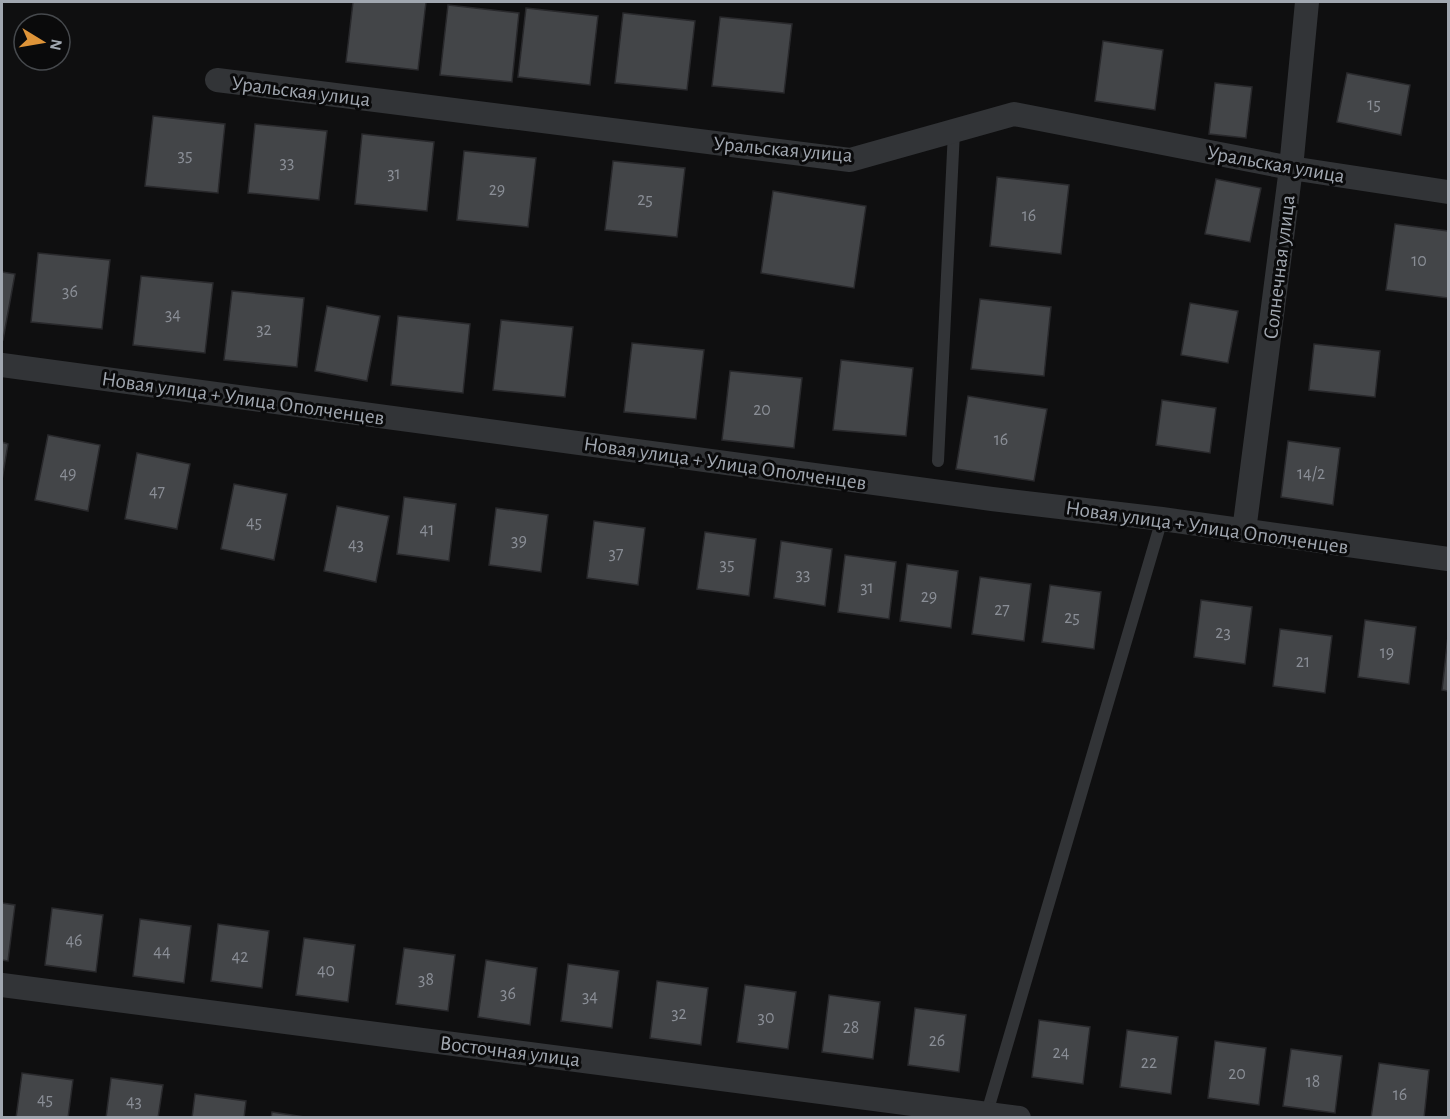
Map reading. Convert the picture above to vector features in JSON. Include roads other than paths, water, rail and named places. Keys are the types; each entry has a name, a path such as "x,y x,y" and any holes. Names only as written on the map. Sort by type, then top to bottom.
{"street":[{"name":"Солнечная улица","path":"1244,531 1291,168 1307,2"},
{"name":"Уральская улица","path":"217,80 850,160 1014,114 1291,168 1449,192"},
{"name":"Новая улица + Улица Ополченцев","path":"2,365 1449,559"},
{"name":"Восточная улица","path":"2,985 1019,1118"}],"lane":[{"path":"938,461 954,131"},
{"path":"986,1115 1162,519"}]}
